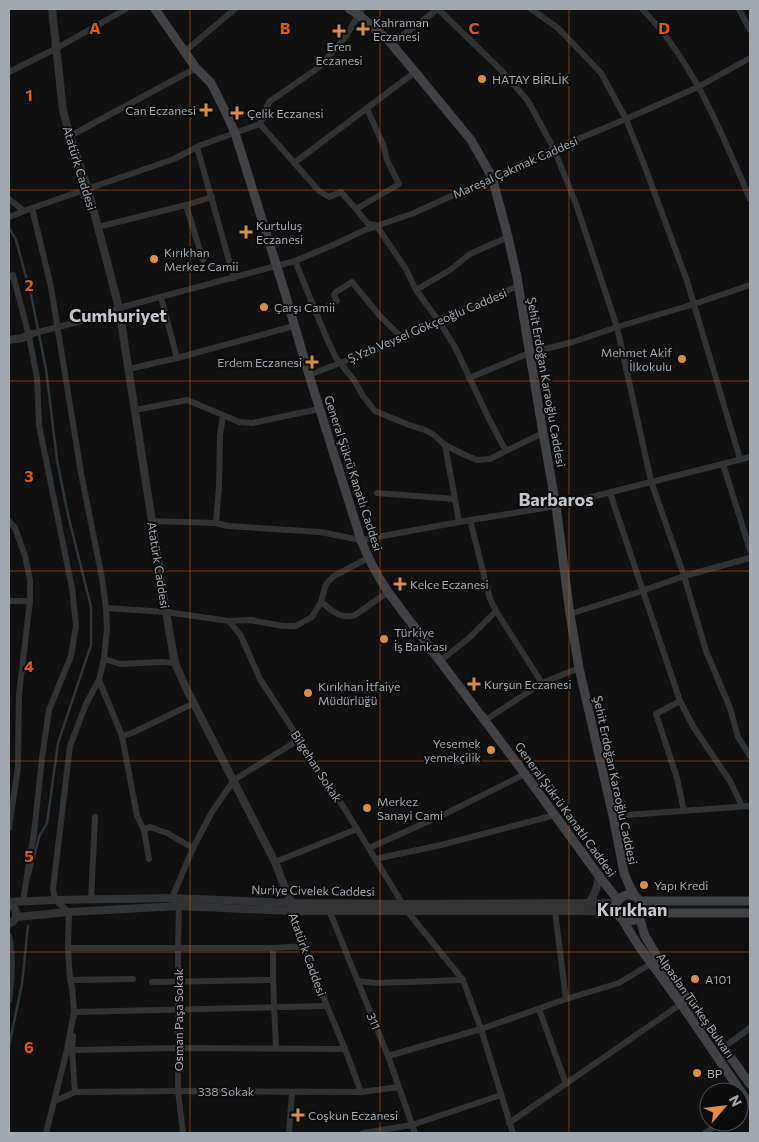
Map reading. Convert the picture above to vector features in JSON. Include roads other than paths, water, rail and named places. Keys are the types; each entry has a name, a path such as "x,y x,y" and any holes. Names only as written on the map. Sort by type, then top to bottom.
{"main road":[{"name":"General Şükrü Kanatlı Caddesi","path":"155,9 196,68 211,83 235,133 285,293 308,375 368,558 388,592 599,876 618,909"},
{"name":"Şehit Erdoğan Karaoğlu Caddesi","path":"349,9 361,12 389,41 471,140 492,177 508,237 518,286 556,506 579,668 613,816 624,874 638,898"},
{"name":"Nuriye Civelek Caddesi","path":"750,901 638,898 626,895 618,909 630,921 640,914 750,913"},
{"path":"638,898 642,905 640,914"},
{"name":"Alpaslan Türkeş Bulvarı","path":"618,909 638,945 734,1082"},
{"name":"Alpaslan Türkeş Bulvarı","path":"640,914 645,936 656,956 750,1084"}],"street":[{"name":"Atatürk Caddesi","path":"52,9 63,111 88,189 119,308 175,663 275,862 327,1006 346,1049 361,1092"},
{"path":"9,72 57,48 126,9"},
{"path":"185,51 235,9"},
{"path":"389,41 403,35 438,9 503,72 528,101 554,149 576,204 617,327 651,482 684,576 706,651 730,708 738,737 750,756"},
{"path":"531,9 558,28 601,73 626,119 687,281 740,459"},
{"path":"642,9 655,22 676,51 698,87 750,199"},
{"path":"739,9 750,30"},
{"path":"11,216 174,159 197,147 260,124 269,102 318,68 345,38 361,12"},
{"name":"Mareşal Çakmak Caddesi","path":"30,335 98,317 119,308 161,296 295,261 376,225 414,213 554,149 698,87 750,58"},
{"path":"70,136 196,68"},
{"path":"294,163 415,72"},
{"path":"356,209 400,184 386,160 383,144 367,108"},
{"path":"260,124 319,191 329,197 341,192 368,224 376,225 406,269 416,290 455,347 506,451"},
{"path":"197,147 234,278"},
{"path":"98,227 212,197"},
{"path":"9,199 24,210"},
{"path":"186,205 203,260"},
{"path":"32,208 49,276 79,464 102,578 106,608 107,629 104,659 99,680 86,704 70,746 53,889 55,900 69,912 68,948 74,1012 72,1050 75,1092"},
{"path":"416,290 450,270 470,254 508,237"},
{"path":"295,261 336,358 375,411 425,430 445,445 477,460 490,459 543,433"},
{"path":"9,277 13,276 30,335 37,378 39,425 72,588 76,626 71,656 49,710 34,833 23,901"},
{"path":"316,313 337,302 334,295 336,292 352,282 380,316 403,339"},
{"path":"469,378 529,353 573,342 750,285"},
{"name":"Ş.Yzb Veysel Gökçeoğlu Caddesi","path":"308,375 403,339 438,320 518,286"},
{"path":"161,296 177,358"},
{"path":"129,369 294,326"},
{"path":"9,340 30,335"},
{"path":"135,410 187,400 239,422 252,423 319,408"},
{"path":"216,523 222,415"},
{"path":"445,445 459,522"},
{"path":"152,521 216,523 228,526 320,532 361,540 556,506 750,456"},
{"path":"723,464 750,550"},
{"path":"377,493 455,499"},
{"path":"610,493 680,702 694,728 730,781 742,806"},
{"path":"470,520 490,599 542,683"},
{"path":"9,521 15,528 25,556 30,580 30,600 19,694 18,767 9,828"},
{"path":"106,608 166,612 229,621 250,620 283,626 296,626 312,617 321,602 326,584 334,576 368,558"},
{"path":"570,614 684,576 750,558"},
{"path":"321,602 343,617 349,617 355,615 388,592"},
{"path":"9,601 30,600"},
{"path":"440,661 469,638 496,611"},
{"name":"Bilgehan Sokak","path":"229,621 241,636 260,679 405,907 463,980 481,1029 513,1133"},
{"path":"104,659 120,664 175,663"},
{"path":"484,721 542,683 579,668"},
{"path":"99,680 122,736 137,816 144,830 149,859"},
{"path":"680,702 656,714 677,778 684,811"},
{"path":"122,736 194,703"},
{"path":"179,906 172,898 192,848 212,812 234,780 300,740"},
{"path":"369,848 447,813 525,774"},
{"path":"613,816 750,806"},
{"path":"375,859 440,845 555,815"},
{"path":"91,900 94,817"},
{"path":"144,830 150,827 167,833 192,848"},
{"path":"275,862 357,829"},
{"path":"590,903 595,894 599,876"},
{"name":"Nuriye Civelek Caddesi","path":"9,903 55,900 172,898 330,910 590,903 618,909"},
{"name":"Nuriye Civelek Caddesi","path":"9,903 15,909 16,917 179,906 405,907 555,911 618,909"},
{"name":"Osman Paşa Sokak","path":"179,906 178,1091 183,1133"},
{"name":"311","path":"330,910 388,1056 415,1133"},
{"path":"555,911 566,999"},
{"path":"9,924 16,917"},
{"path":"9,936 11,955 9,1000"},
{"path":"68,948 273,948 305,946"},
{"path":"273,948 272,980 276,1048"},
{"path":"388,1056 481,1029 566,999 619,983 652,963"},
{"path":"70,980 133,979"},
{"path":"152,982 272,980"},
{"path":"358,981 376,983 463,980"},
{"path":"509,1123 681,1004"},
{"path":"74,1012 327,1006"},
{"path":"539,1009 566,1084"},
{"path":"46,1133 55,1101 74,1012"},
{"path":"724,1047 750,1028"},
{"path":"72,1050 178,1048 346,1049"},
{"name":"338 Sokak","path":"55,1101 75,1092 361,1092 399,1086"},
{"path":"289,1133 292,1092"},
{"path":"363,1133 412,1125 501,1095"}],"waterway":[{"path":"9,227 16,240 31,295 46,369 57,460 68,515 91,607 91,645 58,743 47,823 39,837 30,874"},
{"path":"9,1046 22,984 28,926"}],"place":[{"name":"Kahraman Eczanesi","path":"363,29"},
{"name":"Eren Eczanesi","path":"339,31"},
{"name":"HATAY BİRLİK","path":"482,79"},
{"name":"Can Eczanesi","path":"206,110"},
{"name":"Çelik Eczanesi","path":"237,113"},
{"name":"Kurtuluş Eczanesi","path":"246,232"},
{"name":"Kırıkhan Merkez Camii","path":"154,259"},
{"name":"Çarşı Camii","path":"264,307"},
{"name":"Mehmet Akif İlkokulu","path":"682,359"},
{"name":"Erdem Eczanesi","path":"312,362"},
{"name":"Kelce Eczanesi","path":"400,584"},
{"name":"Türkiye İş Bankası","path":"384,639"},
{"name":"Kurşun Eczanesi","path":"474,684"},
{"name":"Kırıkhan İtfaiye Müdürlüğü","path":"308,693"},
{"name":"Yesemek yemekçilik","path":"491,750"},
{"name":"Merkez Sanayi Cami","path":"367,808"},
{"name":"Yapı Kredi","path":"644,885"},
{"name":"A101","path":"695,979"},
{"name":"BP","path":"697,1073"},
{"name":"Coşkun Eczanesi","path":"298,1115"}],"district":[{"name":"Cumhuriyet","path":"118,315"},
{"name":"Barbaros","path":"556,499"},
{"name":"Kırıkhan","path":"632,909"}]}
